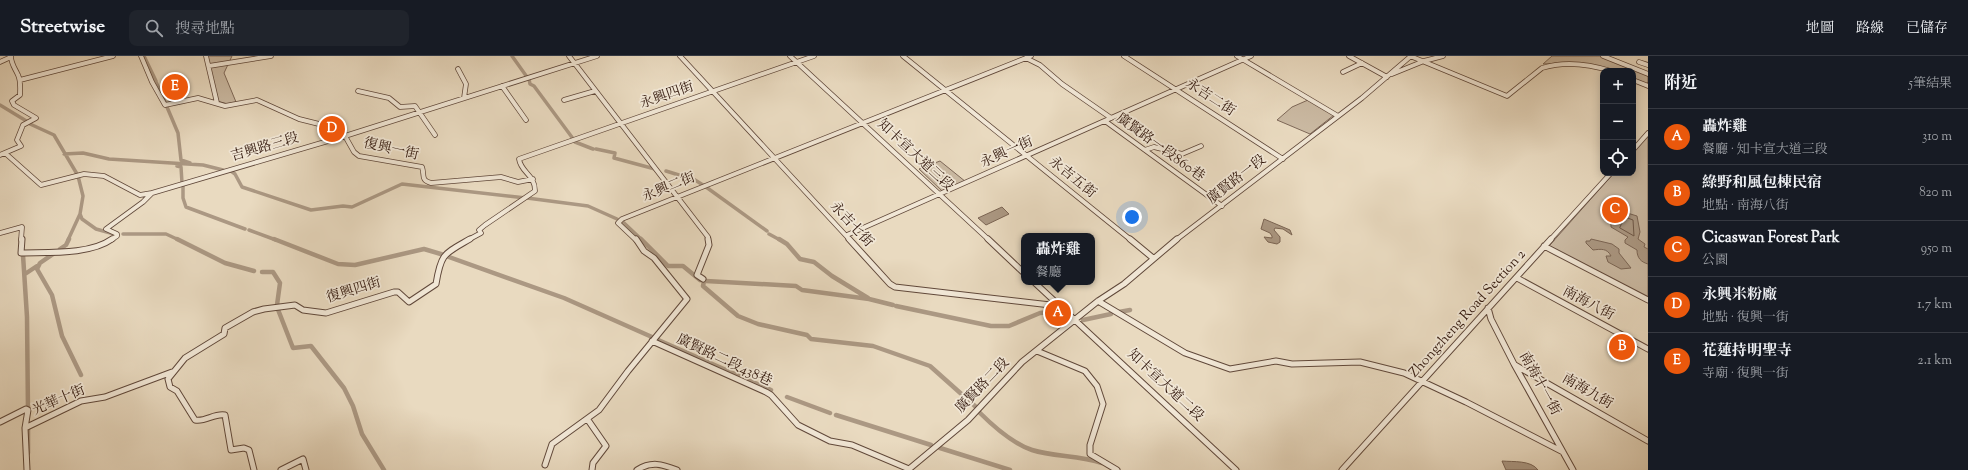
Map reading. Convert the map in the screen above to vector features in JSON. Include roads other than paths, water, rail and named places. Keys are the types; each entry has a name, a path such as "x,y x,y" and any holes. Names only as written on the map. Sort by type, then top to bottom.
{"street":[{"path":"0,62 11,56 11,62 18,71 20,80 20,95 12,101 14,105 36,118 23,125 17,140 21,146 0,155"},
{"path":"20,80 113,56"},
{"name":"復興一街","path":"141,56 152,82 165,105 198,98 225,106 245,101 257,100 299,119 329,125 335,128 345,136 354,152 359,156 369,159 422,167 422,176 427,182 431,183 501,178 518,182 533,179"},
{"path":"206,56 217,103"},
{"path":"209,66 271,56"},
{"path":"569,56 678,197 710,242 697,275 703,279"},
{"name":"吉興路三段","path":"0,233 22,228 21,253 87,248 108,243 117,236 117,234 106,229 143,202 152,193 345,136 597,56"},
{"name":"永吉七街","path":"680,56 890,284 895,287 944,294 1059,306"},
{"name":"知卡宣大道三段","path":"790,56 1021,270"},
{"name":"永興四街","path":"533,179 530,173 520,166 518,160 814,56"},
{"name":"永吉五街","path":"902,56 1153,258"},
{"path":"1015,56 1021,60"},
{"name":"永吉二街","path":"1124,56 1283,159"},
{"path":"1237,56 1338,116"},
{"name":"永興一街","path":"846,235 940,195 1251,56"},
{"path":"1349,56 1388,76 1424,61 1443,56"},
{"path":"1409,56 1507,96 1542,68 1547,66 1565,65 1602,68"},
{"name":"廣賢路一段","path":"1076,320 1098,301 1124,284 1153,258 1338,116 1388,76 1409,56"},
{"path":"1603,56 1648,74"},
{"path":"1029,57 1062,84 1111,118"},
{"name":"永興二街","path":"544,465 552,444 588,420 605,403 652,341 687,299 654,258 644,251 634,237 618,223 627,217 774,158 864,124 944,90 1029,57"},
{"path":"1639,62 1648,65"},
{"path":"1343,72 1362,63"},
{"path":"458,69 466,84 464,98"},
{"path":"1636,81 1648,86"},
{"path":"502,86 526,120"},
{"path":"564,100 595,90"},
{"path":"358,91 389,98 400,107 413,105 420,112 427,125 436,134"},
{"name":"廣賢路一段860巷","path":"1104,121 1222,206"},
{"path":"1636,147 1648,133"},
{"path":"1145,150 1154,147 1182,154 1201,146"},
{"path":"5,152 41,185 84,174 104,176 140,196 152,193"},
{"name":"Zhongzheng Road Section 2","path":"1342,470 1608,176"},
{"name":"復興四街","path":"172,372 185,358 224,334 225,328 230,324 253,312 295,305 303,310 326,313 394,292 398,292 409,302 436,284 439,264 445,254 481,233 479,230 485,225 536,191 536,185 533,179"},
{"path":"1544,246 1648,300"},
{"name":"南海八街","path":"1516,278 1648,349"},
{"path":"1037,285 1076,320"},
{"path":"1098,301 1185,353 1230,369 1276,361 1292,364 1360,362 1404,373 1563,452"},
{"name":"南海十一街","path":"1488,308 1491,319 1514,364 1573,470"},
{"name":"廣賢路二段","path":"908,470 968,420 1013,371 1076,320"},
{"name":"知卡宣大道二段","path":"1076,320 1236,470"},
{"name":"廣賢路二段438巷","path":"652,341 766,392 771,395 798,425 811,432 830,441 852,445 908,470"},
{"path":"1037,351 1085,371 1090,376 1102,398 1103,404 1090,445 1090,454 1117,470"},
{"name":"南海九街","path":"1514,364 1648,441"},
{"path":"172,372 168,382 177,391 195,420 202,421 218,414 225,415 231,450 244,448 250,450 254,470"},
{"name":"光華十街","path":"24,428 81,401 105,397 172,372"},
{"name":"光華十街","path":"0,422 26,409 28,410 24,428"},
{"path":"588,420 606,446 593,463 592,470"},
{"path":"24,428 26,470"},
{"path":"281,470 303,459 306,470"},
{"path":"637,470 647,463 654,462 664,464 676,470"}],"water":[{"path":"1002,207 1009,214 986,225 978,218"},
{"path":"1624,212 1637,216 1640,232 1638,239 1645,244 1644,247 1648,249 1648,264 1640,259 1637,250 1625,243 1625,240 1628,237 1611,227 1611,224 1615,221 1619,222 1619,218"},
{"path":"1264,219 1290,230 1292,235 1283,229 1275,228 1274,230 1280,237 1280,242 1277,244 1268,242 1264,237 1272,238 1272,236 1270,233 1261,229"},
{"path":"1591,239 1612,244 1619,249 1619,253 1631,268 1621,269 1608,262 1606,256 1611,256 1606,250 1593,250 1586,243 1586,241 1590,241"},
{"path":"1502,461 1526,463 1538,470 1506,470"}],"waterway":[{"path":"144,56 156,81"},
{"path":"512,56 527,77"},
{"path":"529,79 530,84 534,86 574,140"},
{"path":"156,82 165,102"},
{"path":"0,105 28,122"},
{"path":"167,107 178,133 181,160 190,163"},
{"path":"30,124 54,135 65,154"},
{"path":"575,142 593,149"},
{"path":"596,149 615,153 614,158 655,169"},
{"path":"65,154 83,153 109,159 203,165 223,170"},
{"path":"65,154 77,174"},
{"path":"177,166 181,167 182,183"},
{"path":"231,171 235,174 242,187 311,210 343,206 352,207 402,184 526,198"},
{"path":"666,171 695,180 703,185"},
{"path":"78,176 83,196 80,214"},
{"path":"183,185 183,198 186,207 245,229"},
{"path":"706,187 767,231"},
{"path":"527,198 588,206 617,219"},
{"path":"68,240 80,214"},
{"path":"80,214 82,219 96,229 114,234"},
{"path":"623,222 642,240"},
{"path":"249,230 276,240"},
{"path":"123,234 166,234 179,240"},
{"path":"769,234 780,240"},
{"path":"60,249 66,245 69,239"},
{"path":"274,239 338,264 355,265 424,249 444,255"},
{"path":"779,239 787,244 800,259 814,262 832,276 868,298"},
{"path":"179,240 225,263 254,271"},
{"path":"642,240 668,266 683,266 700,280"},
{"path":"56,252 40,263 37,269 52,295 62,336 81,375"},
{"path":"23,255 27,317 28,412"},
{"path":"446,256 564,298 652,337"},
{"path":"25,274 37,266"},
{"path":"262,272 273,272 280,283 277,305"},
{"path":"704,281 703,286 738,316 758,324 807,335 811,339 873,346 930,366 976,407"},
{"path":"706,281 796,286 802,290 869,299 893,305"},
{"path":"896,306 991,326 1009,326 1040,313 1059,311"},
{"path":"277,307 293,348 311,346 344,388 353,406 362,434 384,470"},
{"path":"1119,312 1130,310"},
{"path":"1083,320 1111,314"},
{"path":"656,339 771,390"},
{"path":"787,397 830,413"},
{"path":"979,412 1004,434 1032,450 1093,460 1102,463"},
{"path":"836,415 931,445"},
{"path":"28,427 28,453"},
{"path":"940,448 1010,470"}],"place":[{"name":"花蓮持明聖寺","path":"175,87"},
{"name":"永興米粉廠","path":"332,129"},
{"name":"Cicaswan Forest Park","path":"1615,210"},
{"name":"轟炸雞","path":"1058,313"},
{"name":"綠野和風包棟民宿","path":"1622,347"}]}
